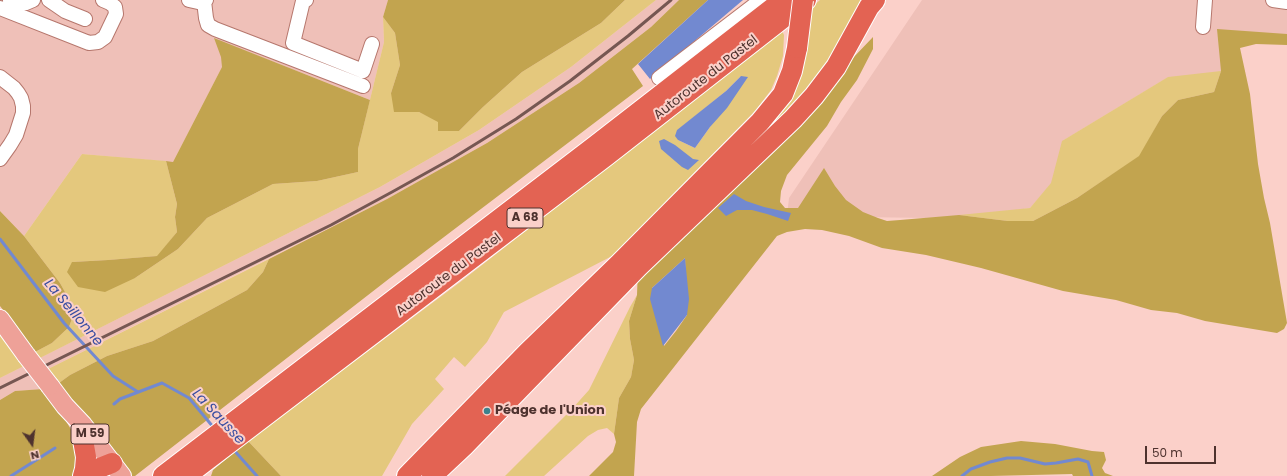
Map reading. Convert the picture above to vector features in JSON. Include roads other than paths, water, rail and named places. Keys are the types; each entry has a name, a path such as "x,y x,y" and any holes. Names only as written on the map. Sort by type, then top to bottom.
{"highway":[{"name":"Autoroute du Pastel","path":"237,429 588,151 761,6 782,0"},
{"path":"408,476 527,353 619,264 760,122 783,94 792,71 797,48 803,0"},
{"name":"Autoroute du Pastel","path":"163,476 211,448 606,156 806,0"},
{"path":"432,476 463,447 638,267 793,119 814,96 836,67 869,7 875,0"},
{"path":"83,440 86,457 83,476"},
{"name":"Autoroute du Pastel","path":"186,476 211,448"}],"main road":[{"name":"M 59","path":"0,319 65,406 83,425 108,471"},
{"name":"M 59","path":"65,406 76,430 108,471"}],"street":[{"path":"10,0 18,3 26,3 33,0"},
{"path":"49,0 65,11 85,19"},
{"path":"0,8 89,43 98,42 105,37 116,14 115,7 103,0"},
{"path":"189,0 198,2 205,0 208,25 215,29 362,86"},
{"path":"288,57 293,43 303,1 306,0"},
{"path":"1203,27 1205,0"},
{"path":"1273,0 1287,2"},
{"path":"658,78 761,6"},
{"path":"293,43 363,71 372,44"},
{"path":"0,77 18,93 23,106 23,113 16,135 0,159"}],"water":[{"path":"708,0 743,0 650,79 638,64"},
{"path":"741,76 748,77 727,108 710,127 695,148 678,140 675,136 677,130 726,91"},
{"path":"664,139 675,145 693,159 699,160 688,170 682,167 661,149 659,141"},
{"path":"734,194 746,201 764,207 791,213 788,221 752,210 737,210 726,216 718,208"},
{"path":"685,258 689,299 687,315 663,346 650,299 652,288"}],"waterway":[{"name":"La Seillonne","path":"0,239 64,323 113,376 138,392"},
{"name":"La Sausse","path":"114,404 120,399 162,383 189,398 214,428"},
{"name":"La Sausse","path":"11,476 55,448"},
{"name":"La Sausse","path":"232,448 257,476"},
{"name":"La Sausse","path":"962,476 971,469 1007,458 1020,458 1045,464 1078,459 1088,462 1092,476"}],"railway":[{"path":"0,388 331,225 453,158 516,119 570,81 671,0"}],"place":[{"name":"Péage de l'Union","path":"487,411"}]}
